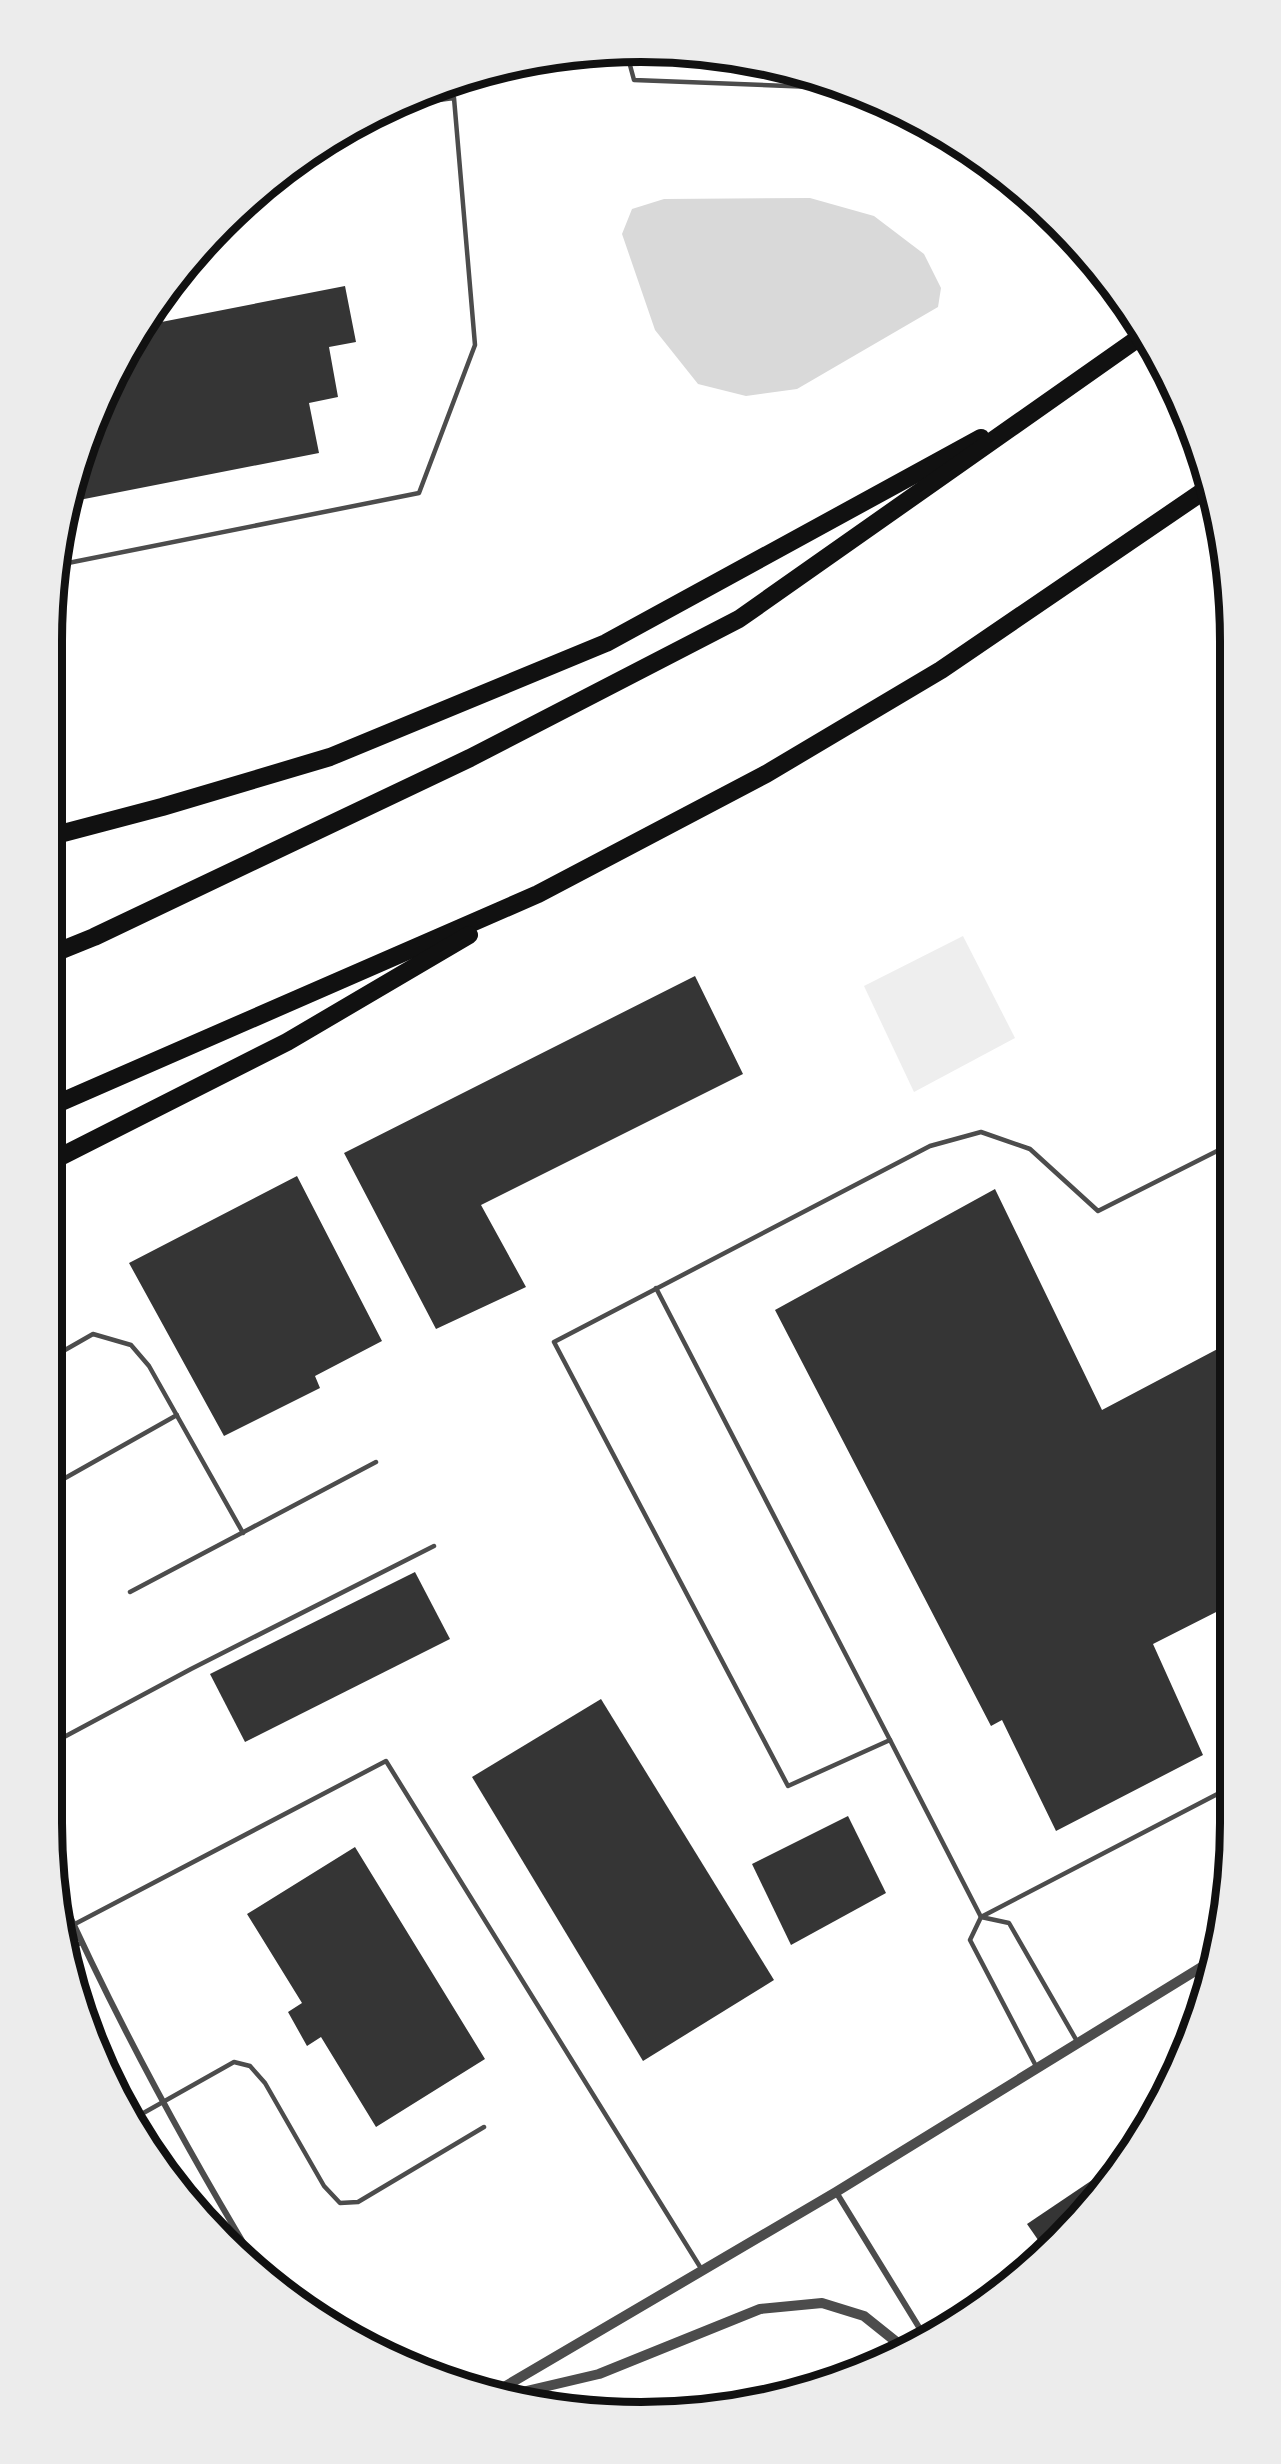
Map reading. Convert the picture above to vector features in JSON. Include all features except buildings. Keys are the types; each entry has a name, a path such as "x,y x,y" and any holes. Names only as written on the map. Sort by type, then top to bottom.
{"highway":[{"path":"62,950 94,937 470,758 739,619 1135,340"},
{"path":"62,833 162,807 330,757 606,643 1059,396"},
{"path":"62,1156 287,1042 538,894 766,774 941,670 1200,493"},
{"path":"62,1102 538,894"}],"street":[{"path":"69,1917 163,2103 247,2248"},
{"path":"505,2386 836,2192 1201,1967"},
{"path":"836,2192 921,2330"},
{"path":"527,2391 599,2374 760,2309 822,2303 864,2316 897,2343"}],"lane":[{"path":"629,62 634,80 810,87"},
{"path":"66,563 419,494 475,345 454,98 432,101"},
{"path":"890,1740 788,1786 554,1342 930,1146 981,1132 1030,1149 1098,1211 1220,1150"},
{"path":"656,1288 981,1917"},
{"path":"62,1352 93,1334 131,1345 149,1366 243,1533"},
{"path":"62,1480 177,1414"},
{"path":"130,1592 376,1462"},
{"path":"62,1738 191,1669 434,1546"},
{"path":"73,1925 386,1761 702,2270"},
{"path":"1037,2068 970,1940 981,1917 1220,1792"},
{"path":"981,1917 1009,1923 1078,2043"},
{"path":"75,1945 81,1942"},
{"path":"140,2115 234,2062 250,2066 265,2083 324,2186 340,2203 358,2202 484,2127"}],"shaded area":[{"path":"810,198 874,216 924,254 941,288 938,307 797,389 746,396 698,384 655,330 622,234 632,209 664,199"},
{"path":"963,936 1015,1038 914,1092 864,986"}]}
